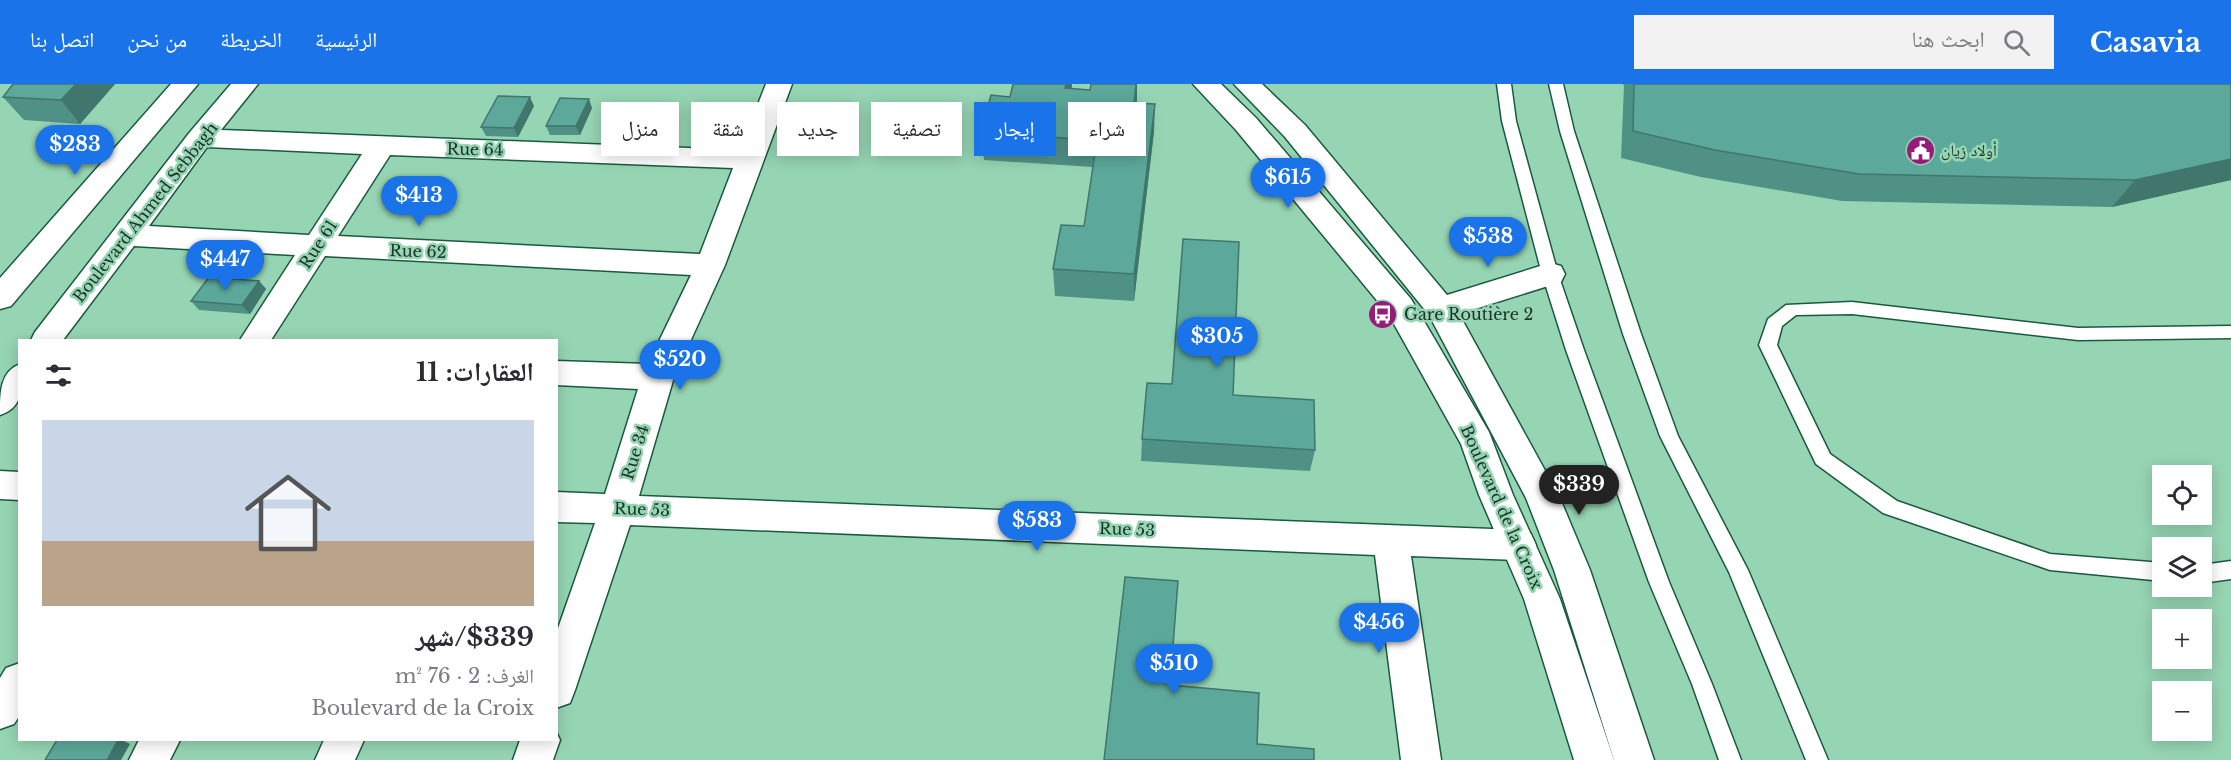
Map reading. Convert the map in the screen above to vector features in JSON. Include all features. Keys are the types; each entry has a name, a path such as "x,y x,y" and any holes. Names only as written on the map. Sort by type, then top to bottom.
{"street":[{"path":"0,298 185,84"},
{"name":"Boulevard Ahmed Sebbagh","path":"47,339 200,138 245,84"},
{"name":"Rue 34","path":"558,684 618,507 658,377 710,265 779,84"},
{"name":"Boulevard de la Croix","path":"1206,84 1246,124 1400,307 1477,441 1542,599 1594,760"},
{"name":"Boulevard de la Croix","path":"1247,84 1295,131 1441,308 1542,496 1572,570 1634,760"},
{"name":"Rue 64","path":"200,138 749,160"},
{"name":"Rue 61","path":"256,339 381,147"},
{"name":"Rue 62","path":"126,235 316,247 710,265"},
{"path":"1441,308 1550,274"},
{"path":"558,373 658,377"},
{"path":"0,402 18,379"},
{"path":"0,485 18,486"},
{"name":"Rue 53","path":"558,507 618,507 1518,545"},
{"path":"1391,540 1421,760"},
{"path":"0,711 18,684"},
{"path":"149,760 159,741"},
{"path":"334,760 344,741"},
{"path":"533,760 540,741"}],"lane":[{"path":"1504,84 1509,121 1550,274 1575,350 1659,582 1702,684 1730,760"},
{"path":"1556,84 1567,131 1632,334 1669,436 1738,570 1817,760"},
{"path":"2152,571 2050,562 1890,507 1823,459 1768,345 1774,323 1792,309 1852,308 2078,334 2231,332"},
{"path":"2212,572 2231,570"}],"building":[{"path":"13,84 76,84 61,100 3,97"},
{"path":"1013,84 1066,84 1065,88 1090,90 1091,84 1136,84 1134,102 1068,102 1068,138 1056,138 1056,102 989,102 991,95 1010,97"},
{"path":"1634,84 2231,84 2231,159 2135,180 1859,174 1715,150 1633,131"},
{"path":"498,96 530,97 514,128 481,127"},
{"path":"560,98 589,99 576,126 546,126"},
{"path":"1146,104 1155,104 1134,274 1053,269 1061,225 1084,226 1095,156 1146,156"},
{"path":"1183,239 1239,242 1233,395 1314,400 1315,450 1142,439 1147,383 1172,384"},
{"path":"209,277 259,281 242,305 191,301"},
{"path":"1125,577 1178,581 1170,685 1259,693 1257,744 1314,749 1314,760 1104,760"},
{"path":"56,741 117,741 107,760 45,760"}],"place":[{"name":"أولاد زيان","path":"1920,150"},
{"name":"Gare Routière 2","path":"1383,314"}]}
